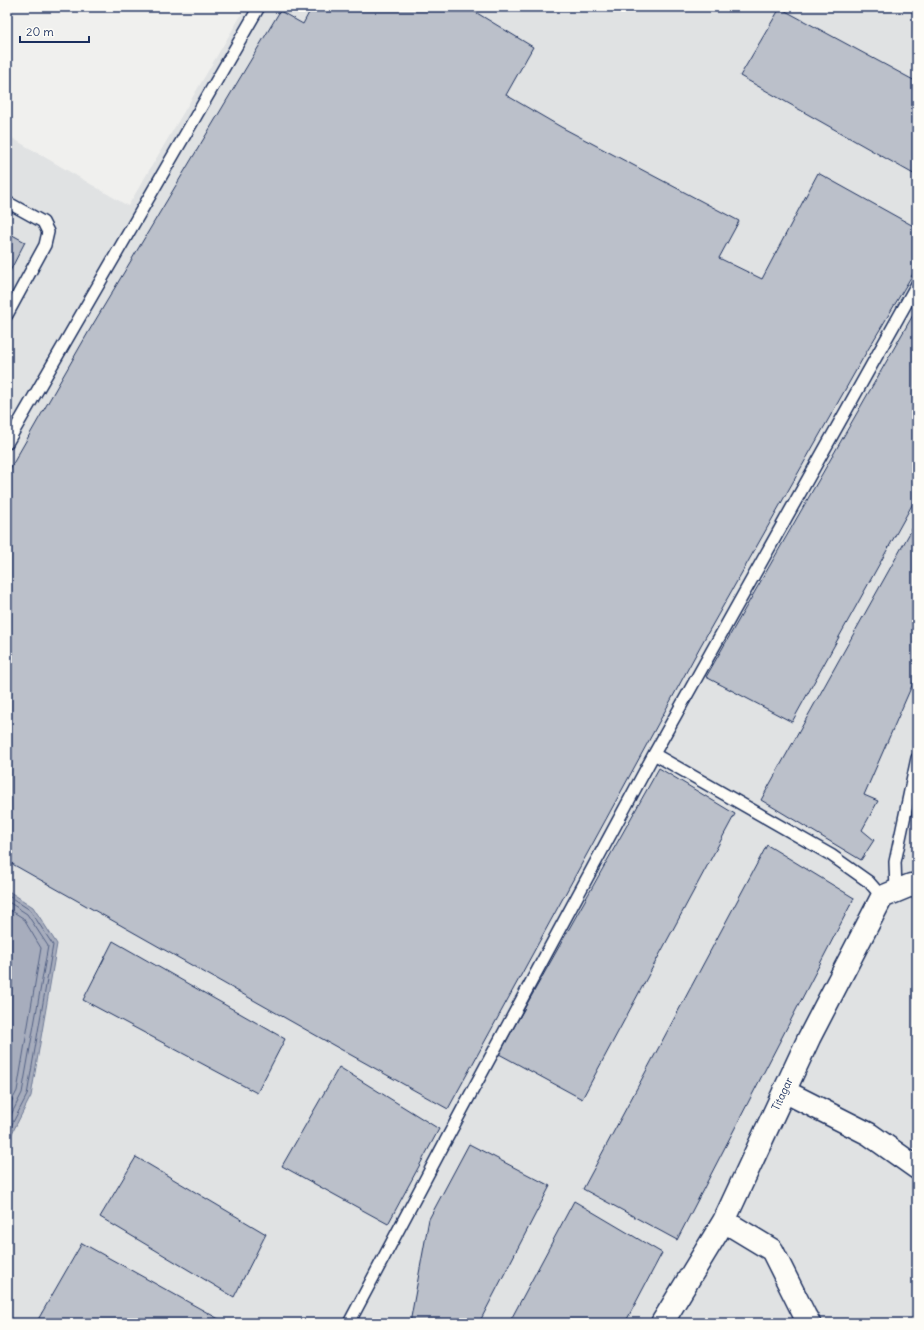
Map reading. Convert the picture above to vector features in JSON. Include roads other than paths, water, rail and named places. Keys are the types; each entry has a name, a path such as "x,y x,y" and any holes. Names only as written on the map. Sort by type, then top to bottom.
{"street":[{"name":"Titagar","path":"662,1323 724,1221 809,1038 899,892"},
{"path":"784,1091 869,1134 917,1168"},
{"path":"724,1221 772,1250 809,1323"}],"lane":[{"path":"7,443 259,7"},
{"path":"7,202 43,222 48,232 45,245 7,315"},
{"path":"351,1322 462,1110 654,754 917,284"},
{"path":"654,754 832,855 869,882 899,892 895,862 917,758"}],"water":[{"path":"7,890 33,907 57,944 31,1096 7,1143"}]}
